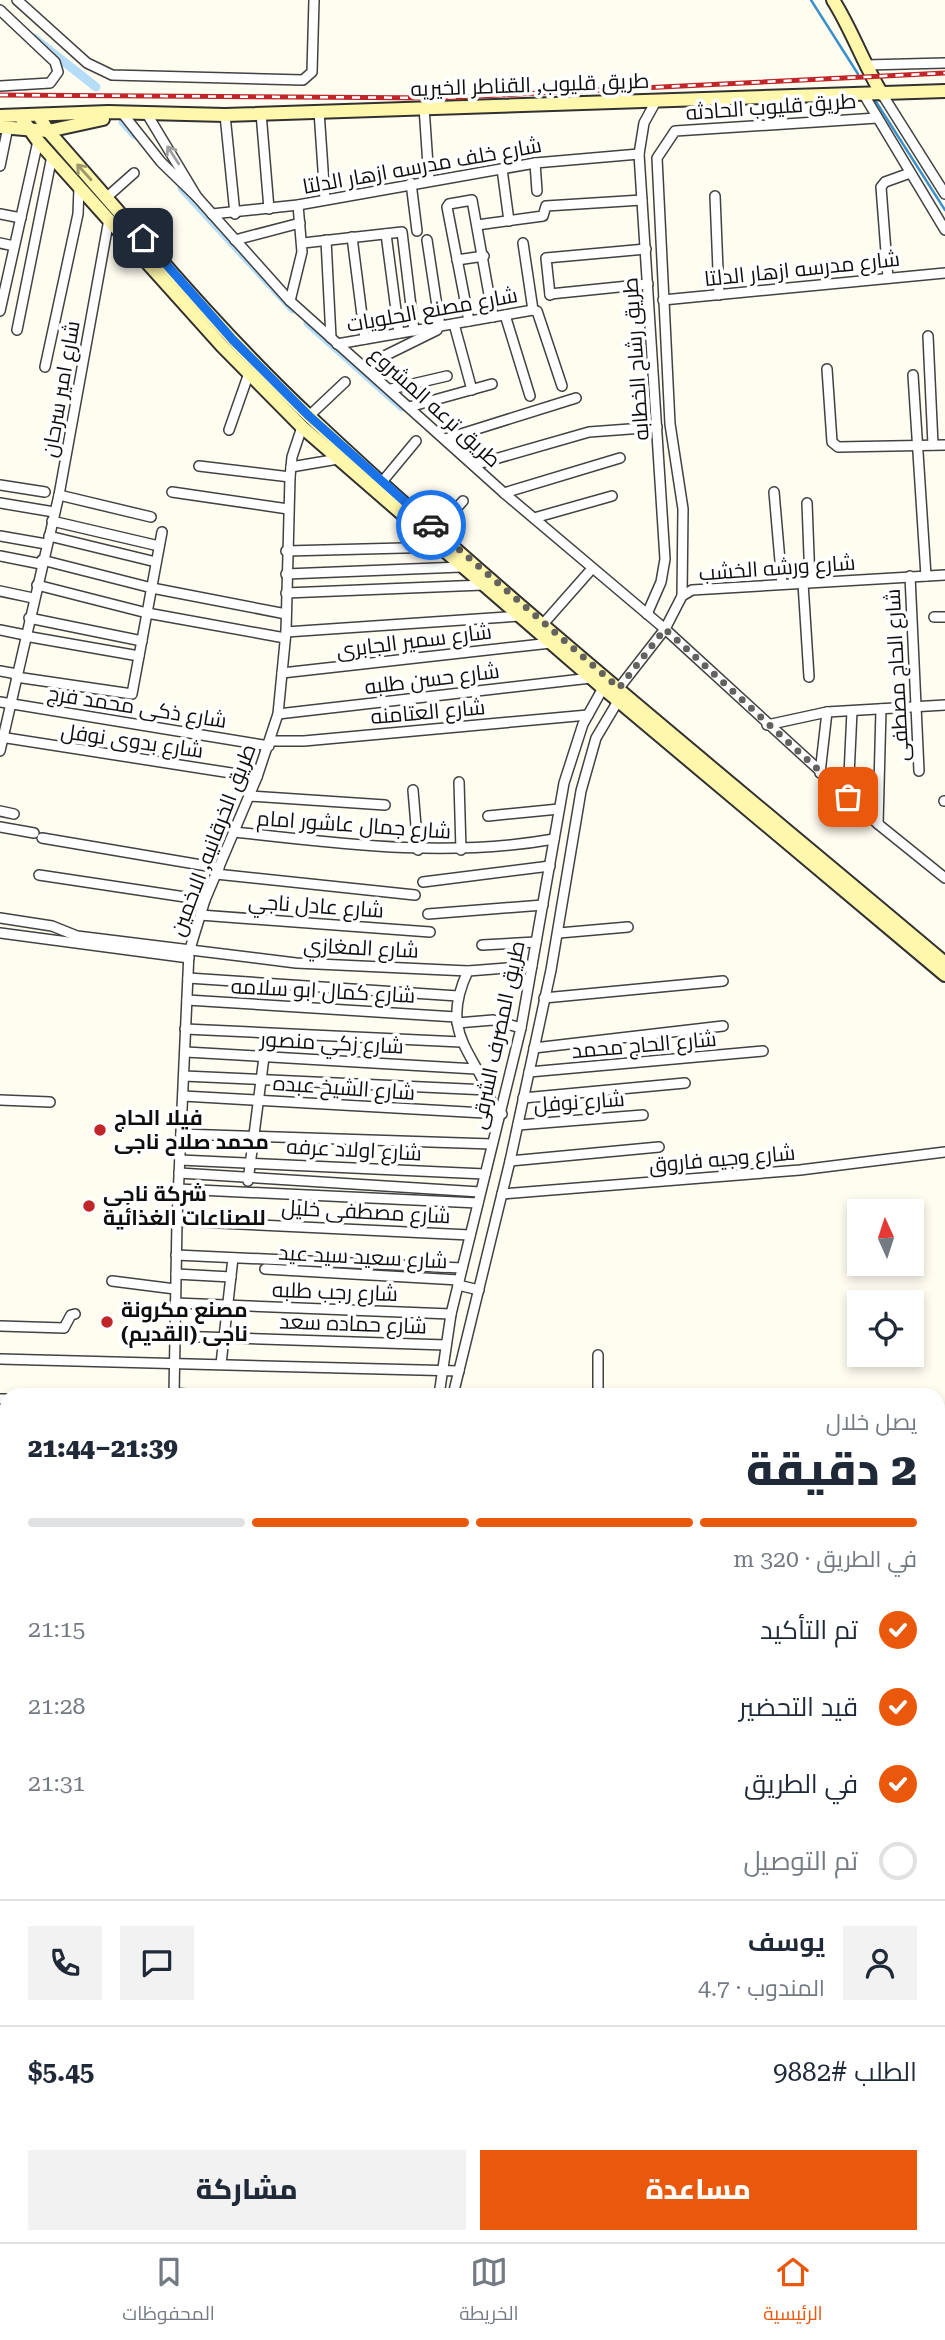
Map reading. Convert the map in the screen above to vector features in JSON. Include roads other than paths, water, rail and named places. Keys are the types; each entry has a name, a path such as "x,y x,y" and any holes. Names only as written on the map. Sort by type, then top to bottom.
{"main road":[{"path":"833,0 850,28 882,94"},
{"name":"طريق قليوب, القناطر الخيريه","path":"2,119 119,113 225,114 945,91"},
{"name":"طريق قليوب, القناطر الخيريه","path":"2,119 39,135 119,113"},
{"path":"20,116 107,197 338,459 603,688 618,694 945,962"},
{"path":"39,116 39,135 52,156 249,373 456,546 544,623 618,694 945,975"}],"street":[{"path":"17,0 87,63 112,75 303,80 312,72 314,0"},
{"path":"0,10 55,62 58,72 50,83 0,86"},
{"path":"866,65 945,63"},
{"path":"882,94 945,194"},
{"path":"864,95 945,230"},
{"name":"طريق رشاح الخطابه","path":"647,614 661,582 665,547 639,154 644,123 656,101"},
{"path":"424,107 429,180"},
{"path":"319,111 325,199"},
{"name":"طريق ترعه المشروع","path":"119,113 290,301 504,493 665,629 878,824 945,878"},
{"path":"261,113 269,209"},
{"name":"طريق ترعه المشروع","path":"147,114 197,197"},
{"path":"225,114 235,214"},
{"name":"طريق قليوب الحادثه","path":"682,596 683,509 670,424 655,167 661,149 673,132 877,118"},
{"path":"0,166 2,119"},
{"path":"0,310 39,135"},
{"name":"شارع خلف مدرسه ازهار الدلتا","path":"212,214 235,214 298,205 535,163 639,154"},
{"path":"17,330 52,156"},
{"path":"535,163 537,191"},
{"path":"502,169 509,220"},
{"path":"107,197 134,173"},
{"path":"888,278 881,187 885,182 910,173"},
{"path":"411,183 417,231"},
{"path":"45,367 78,214 79,186"},
{"path":"715,196 719,295"},
{"path":"468,321 447,205 472,200 493,317"},
{"path":"477,225 543,216 546,206 642,200"},
{"path":"290,301 303,243 298,205"},
{"path":"0,214 21,219"},
{"name":"شارع امير سرحان","path":"0,751 33,598 59,495 109,219"},
{"path":"235,240 300,223"},
{"path":"303,243 402,232 414,331"},
{"path":"386,234 398,333"},
{"path":"352,237 365,339"},
{"path":"326,240 334,341"},
{"path":"427,240 447,325 472,390"},
{"path":"0,243 14,246"},
{"path":"523,243 533,310 537,312 562,386"},
{"path":"646,249 546,258 550,295 648,284"},
{"path":"457,260 484,256"},
{"path":"647,264 661,263"},
{"name":"شارع مدرسه ازهار الدلتا","path":"663,300 945,273"},
{"name":"شارع مصنع الحلويات","path":"334,341 365,339 533,310"},
{"path":"505,315 530,396"},
{"path":"364,366 447,325"},
{"path":"928,336 933,445"},
{"path":"652,354 666,353"},
{"path":"827,369 832,442 838,447 945,445"},
{"path":"229,430 249,373"},
{"path":"913,375 926,576"},
{"path":"391,389 447,376"},
{"path":"306,422 345,382"},
{"path":"410,407 492,384"},
{"path":"445,439 576,398"},
{"name":"طريق الخرقانيه, الاخمين","path":"174,1388 178,1189 189,955 205,900 270,744 278,714 286,614 289,477 306,422"},
{"path":"474,465 589,432 657,427"},
{"path":"382,482 416,441"},
{"path":"504,493 620,458"},
{"path":"290,467 338,459"},
{"path":"199,466 289,477"},
{"path":"0,485 45,492"},
{"path":"172,492 288,509"},
{"path":"774,492 782,584"},
{"path":"59,495 151,517"},
{"path":"534,518 612,496"},
{"path":"437,530 463,501"},
{"path":"0,503 159,546"},
{"path":"807,503 809,677"},
{"path":"0,671 132,694 162,532"},
{"path":"0,536 48,540 156,562"},
{"path":"286,551 456,546"},
{"path":"665,547 683,548"},
{"path":"0,556 42,562 286,614"},
{"path":"286,574 461,567"},
{"path":"544,623 589,572"},
{"name":"شارع ورشه الخشب","path":"618,694 665,629 682,596 699,590 945,575"},
{"name":"شارع الحاج مصطفى","path":"910,576 919,771"},
{"path":"37,585 147,613 285,635 520,616"},
{"path":"286,593 483,585"},
{"path":"0,591 33,598"},
{"path":"934,617 945,617"},
{"path":"29,618 142,641"},
{"path":"0,630 139,656"},
{"name":"شارع سمير الجابرى","path":"282,673 551,643"},
{"name":"شارع حسن طلبه","path":"278,714 591,678"},
{"name":"طريق المصرف الشرقى","path":"440,1388 451,1314 521,1028 564,783 588,715 603,688"},
{"name":"طريق المصرف الشرقى","path":"455,1388 510,1161 559,933 581,791 596,738 618,694"},
{"name":"شارع ذكى محمد فرج","path":"0,702 270,744"},
{"path":"767,725 827,712 945,705"},
{"path":"878,824 880,709"},
{"path":"848,797 852,710"},
{"path":"820,772 827,712"},
{"name":"شارع العتامنه","path":"270,744 588,715"},
{"name":"شارع بدوى نوفل","path":"2,737 257,777"},
{"path":"459,782 461,850"},
{"path":"413,790 418,850"},
{"path":"249,796 385,805"},
{"path":"488,816 559,809"},
{"path":"0,811 14,814"},
{"path":"0,827 218,871 415,895"},
{"name":"شارع جمال عاشور امام","path":"235,832 418,850 461,850 554,839"},
{"path":"423,882 550,866"},
{"path":"39,875 205,900"},
{"path":"428,914 543,905"},
{"name":"شارع عادل ناجي","path":"200,915 430,932"},
{"path":"0,918 52,926 77,936 189,955"},
{"path":"559,933 628,927"},
{"path":"0,933 189,955"},
{"path":"482,945 536,943"},
{"name":"شارع المغازي","path":"189,955 468,971 532,967"},
{"path":"468,971 458,996 457,1020 461,1042 498,1114"},
{"path":"188,978 458,996"},
{"path":"544,998 723,981"},
{"name":"شارع كمال ابو سلامه","path":"187,1000 457,1020 493,1020 521,1028"},
{"path":"534,1048 723,1026"},
{"path":"185,1029 461,1042"},
{"path":"247,1191 252,1135 267,1034"},
{"name":"شارع الحاج محمد","path":"529,1072 763,1051"},
{"name":"شارع زكي منصور","path":"186,1052 476,1069"},
{"path":"184,1076 488,1090"},
{"path":"523,1098 685,1083"},
{"name":"شارع الشيخ عبده","path":"183,1096 498,1114"},
{"path":"0,1100 50,1102"},
{"name":"شارع نوفل","path":"518,1125 643,1115"},
{"path":"181,1134 492,1144"},
{"path":"510,1161 659,1147"},
{"name":"شارع وجيه فاروق","path":"502,1194 800,1170 945,1152"},
{"name":"شارع اولاد عرفه","path":"180,1160 485,1174"},
{"path":"179,1173 480,1192"},
{"path":"178,1189 478,1203"},
{"name":"شارع مصطفى خليل","path":"177,1221 470,1234"},
{"path":"176,1255 462,1268"},
{"path":"221,1364 233,1258"},
{"name":"شارع سعيد سيد عيد","path":"265,1269 459,1283 479,1290"},
{"path":"176,1274 231,1277"},
{"path":"112,1281 175,1289"},
{"name":"شارع رجب طلبه","path":"175,1303 451,1314"},
{"path":"0,1326 64,1328 71,1315 75,1314"},
{"name":"شارع حماده سعد","path":"174,1336 446,1345"},
{"path":"598,1355 598,1388"},
{"path":"0,1359 459,1371"}],"waterway":[{"path":"811,0 858,74"},
{"path":"34,38 96,87"},
{"path":"873,97 945,210"},
{"path":"123,122 135,135"},
{"path":"182,188 293,309"},
{"path":"308,323 402,407"}],"railway":[{"path":"0,95 439,98 945,73"}],"place":[{"name":"فيلا الحاج محمد صلاح ناجى","path":"100,1130"},
{"name":"شركة ناجى للصناعات الغذائية","path":"89,1206"},
{"name":"مصنع مكرونة ناجى (القديم)","path":"107,1322"}]}
